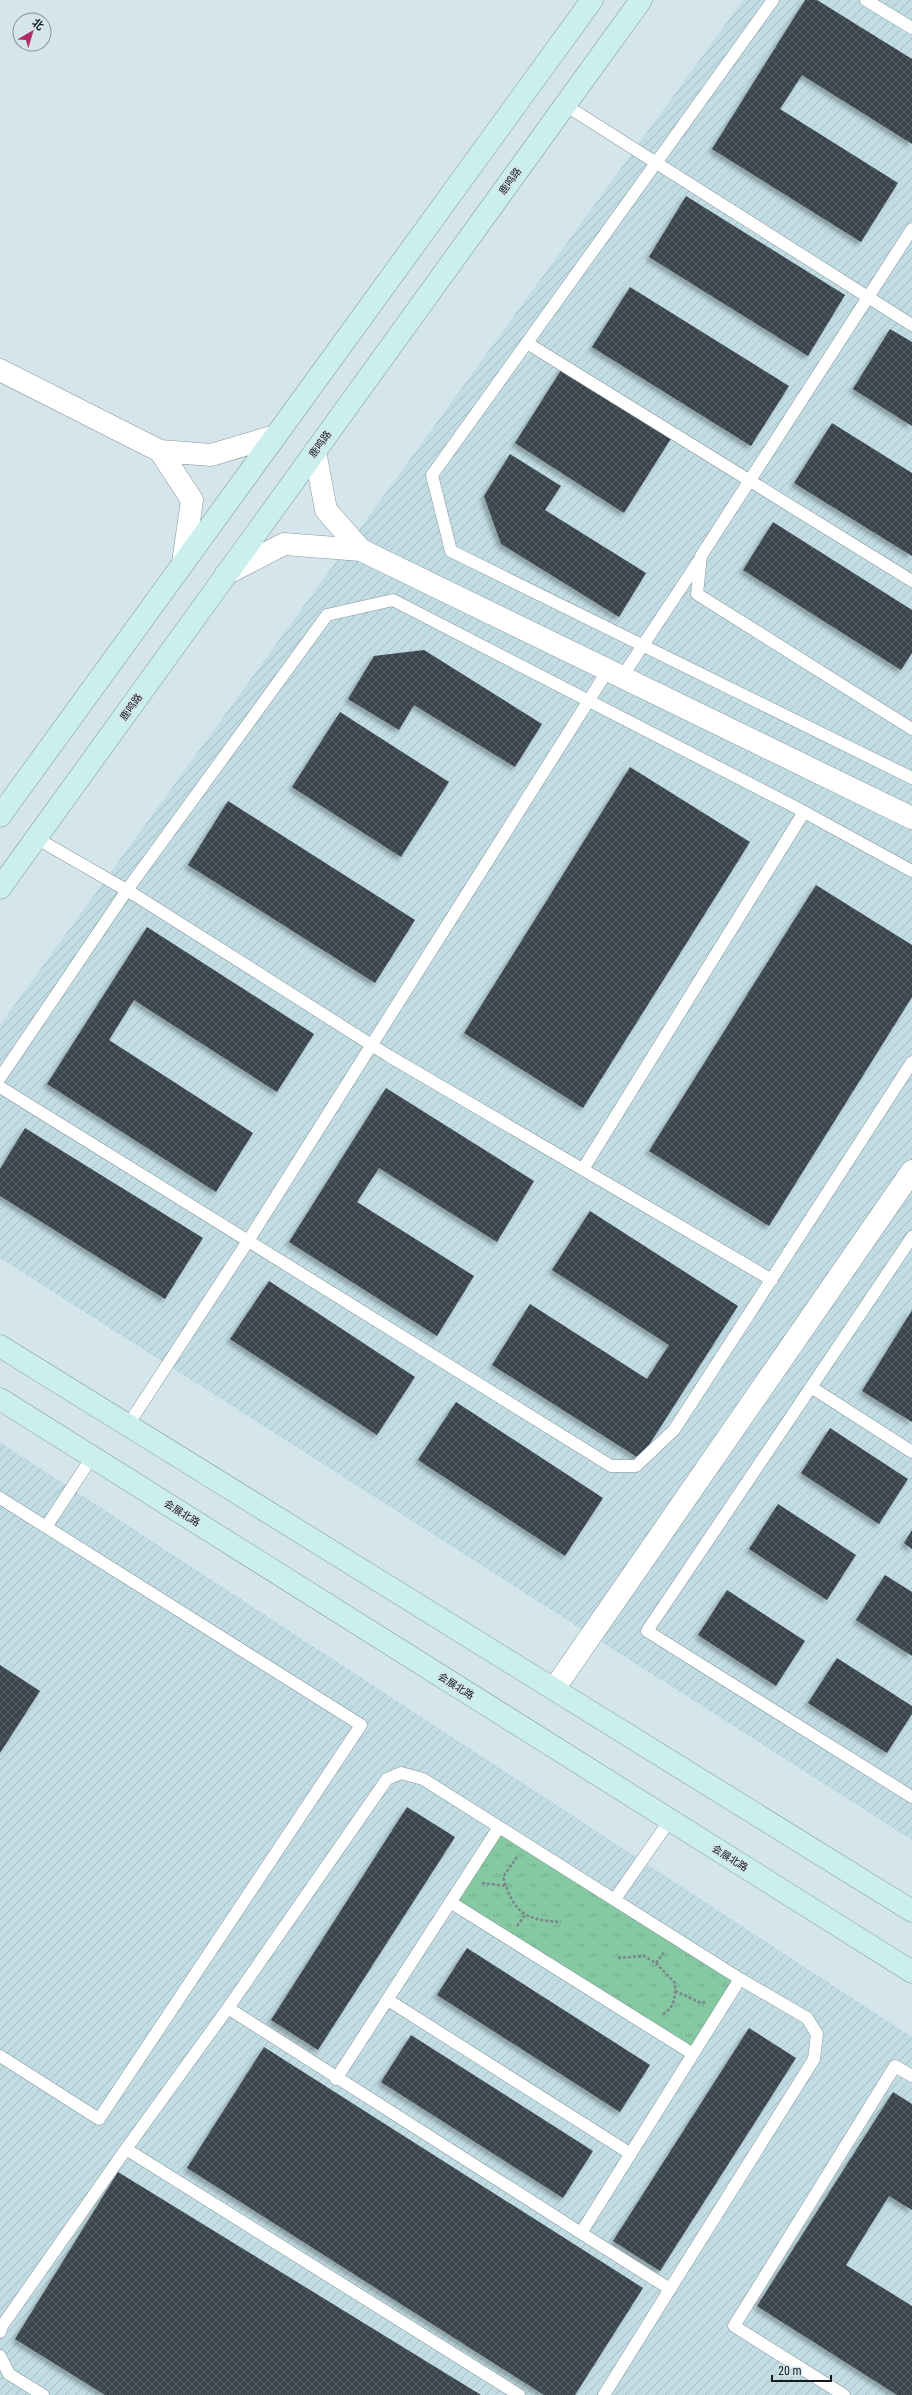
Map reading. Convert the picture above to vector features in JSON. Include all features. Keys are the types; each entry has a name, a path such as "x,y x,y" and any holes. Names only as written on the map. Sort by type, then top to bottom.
{"main road":[{"path":"0,816 592,0"},
{"name":"鹿鸣路","path":"0,888 641,0"},
{"path":"0,1346 912,1911"},
{"name":"会展北路","path":"0,1399 912,1972"}],"street":[{"path":"0,370 160,451 212,456 275,436"},
{"path":"160,451 192,500 183,563"},
{"path":"315,451 326,510 361,550"},
{"path":"226,574 284,544 361,550 912,818"},
{"path":"554,1689 912,1171"}],"lane":[{"path":"773,0 432,475 451,551 912,778"},
{"path":"866,0 912,28"},
{"path":"565,105 912,325"},
{"path":"128,1425 248,1241 588,700 644,646 912,229"},
{"path":"527,343 912,581"},
{"path":"701,556 697,594 912,729"},
{"path":"0,1078 127,890 327,615 393,600 804,812 912,871"},
{"path":"583,1169 804,812"},
{"path":"36,838 127,890 372,1045 772,1280"},
{"path":"0,1087 611,1466 636,1466 674,1430 912,1062"},
{"path":"912,1237 647,1631 912,1798"},
{"path":"811,1387 912,1452"},
{"path":"46,1527 92,1457"},
{"path":"0,1498 361,1725 99,2119 0,2056"},
{"path":"0,2332 2,2326 126,2149 228,2008 387,1779 401,1773 423,1779 740,1979 807,2018 817,2034 814,2059 604,2395"},
{"path":"615,1899 670,1820"},
{"path":"336,2079 499,1827"},
{"path":"450,1902 693,2054"},
{"path":"581,2233 740,1979"},
{"path":"388,2000 631,2154"},
{"path":"228,2008 336,2079 670,2289"},
{"path":"844,2395 734,2326 895,2066 912,2076"},
{"path":"126,2149 519,2395"},
{"path":"0,2356 9,2374 44,2395"}],"path":[{"path":"534,1849 514,1858 503,1877 510,1898 526,1916 540,1921 561,1922"},
{"path":"464,1881 506,1886"},
{"path":"618,1958 644,1956 656,1963 674,1983 675,2000 669,2011 653,2019 637,2019"},
{"path":"675,1991 702,2003 727,2001"}],"shaded area":[{"path":"743,0 912,0 912,1840 0,1258 0,1025"},
{"path":"0,1442 912,2037 912,2395 0,2395"}],"green space":[{"path":"499,1827 740,1979 693,2054 450,1902"}],"building":[{"path":"805,0 817,0 912,59 912,144 802,75 780,109 898,183 861,242 712,149"},
{"path":"686,196 845,295 808,356 649,257"},
{"path":"630,287 789,386 751,446 592,347"},
{"path":"890,329 912,342 912,426 853,389"},
{"path":"563,367 672,437 624,513 515,443"},
{"path":"832,423 912,473 912,556 794,483"},
{"path":"510,454 561,486 545,510 646,573 619,617 501,544 484,496"},
{"path":"773,522 912,610 912,653 901,670 743,570"},
{"path":"424,650 542,724 515,767 414,705 399,730 348,699 374,656"},
{"path":"340,712 449,782 401,857 292,787"},
{"path":"630,767 750,842 583,1108 464,1033"},
{"path":"228,801 415,920 375,983 188,865"},
{"path":"816,885 912,945 912,997 769,1226 649,1151"},
{"path":"147,927 314,1034 277,1092 134,1000 109,1040 253,1133 216,1192 47,1084"},
{"path":"386,1088 534,1181 497,1242 379,1168 357,1202 474,1276 437,1336 289,1242"},
{"path":"25,1128 203,1238 165,1299 0,1196 0,1169"},
{"path":"590,1211 738,1306 640,1459 492,1365 530,1304 647,1379 669,1345 552,1270"},
{"path":"269,1281 415,1377 377,1435 230,1339"},
{"path":"912,1310 912,1422 862,1391"},
{"path":"456,1402 603,1498 565,1556 418,1460"},
{"path":"830,1428 908,1479 879,1524 801,1473"},
{"path":"778,1504 856,1555 827,1600 749,1549"},
{"path":"912,1530 912,1549 904,1543"},
{"path":"885,1575 912,1592 912,1656 856,1620"},
{"path":"727,1590 805,1641 776,1686 698,1635"},
{"path":"837,1658 912,1706 912,1714 887,1753 808,1703"},
{"path":"0,1665 40,1691 0,1753"},
{"path":"407,1807 455,1837 318,2050 271,2020"},
{"path":"467,1948 650,2065 620,2112 437,1995"},
{"path":"749,2028 796,2058 660,2271 613,2241"},
{"path":"411,2035 593,2151 563,2198 381,2082"},
{"path":"264,2047 643,2288 575,2395 544,2395 187,2168"},
{"path":"893,2092 912,2104 912,2210 889,2196 846,2265 912,2306 912,2395 897,2395 757,2306"},
{"path":"118,2172 481,2395 105,2395 15,2339"}]}
